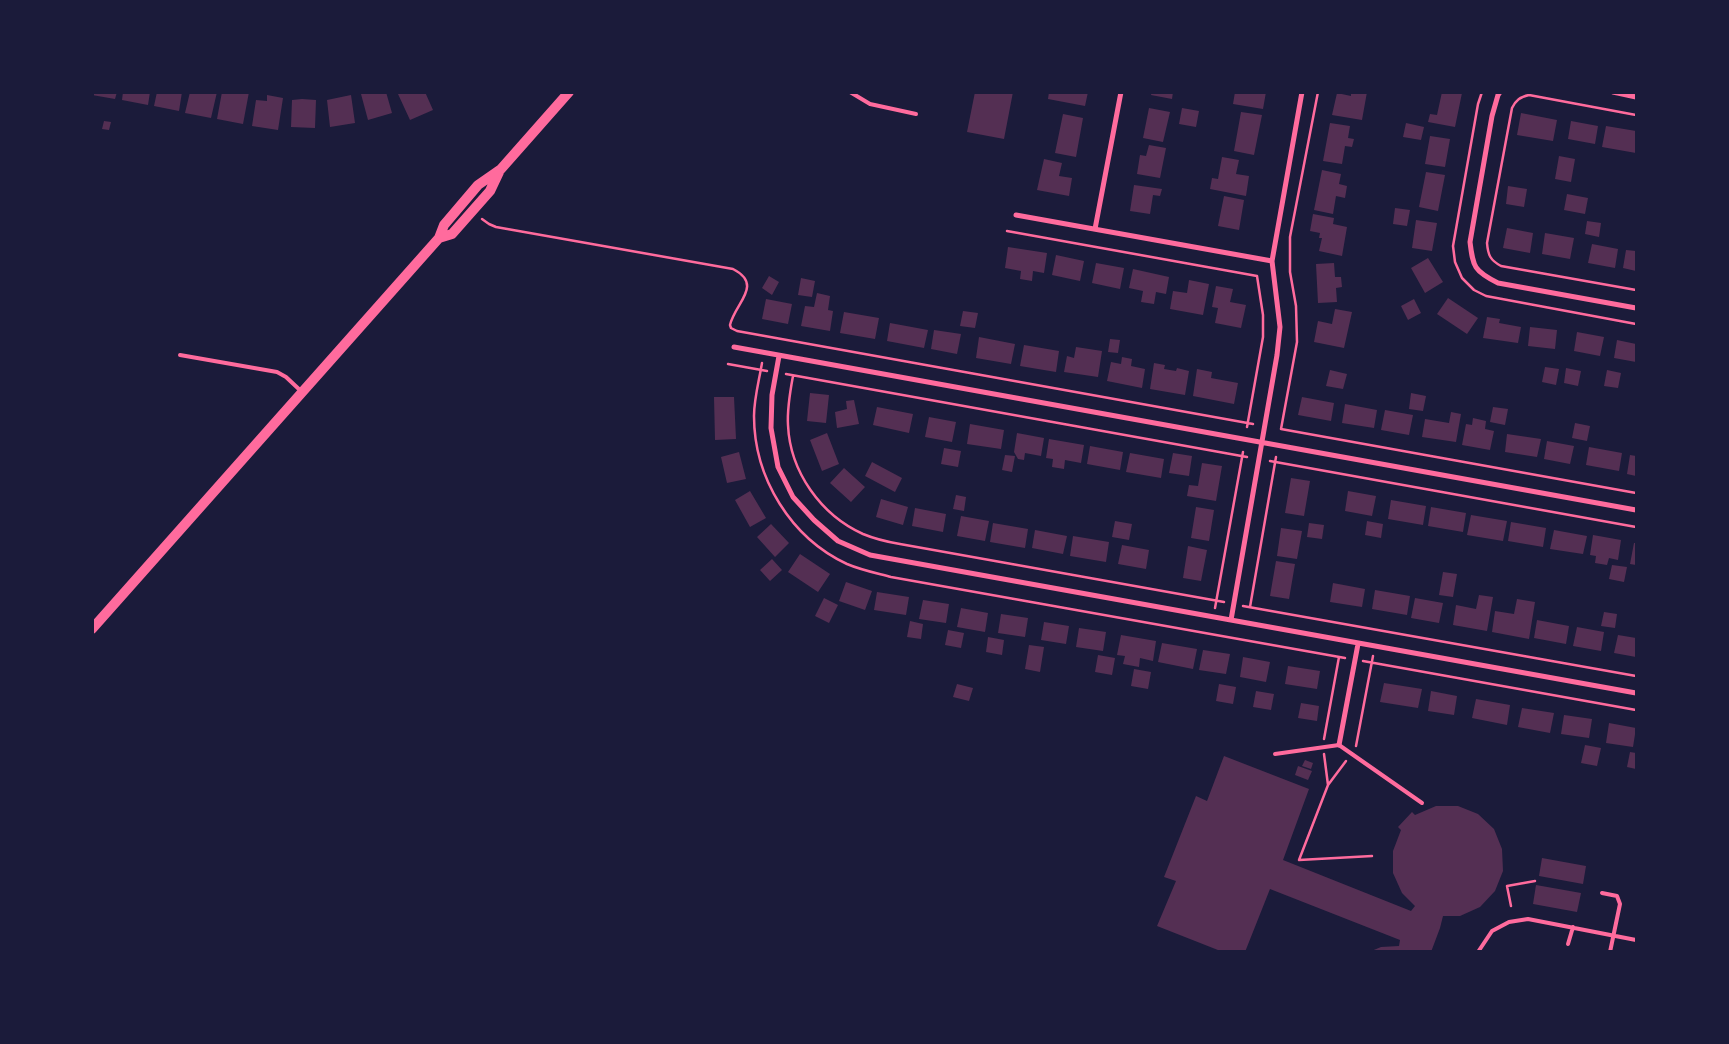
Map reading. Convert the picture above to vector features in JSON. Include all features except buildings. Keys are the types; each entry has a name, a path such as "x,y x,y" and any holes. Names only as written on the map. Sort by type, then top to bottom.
{"main road":[{"path":"92,629 439,238 444,225 478,185 501,168 569,92"}],"street":[{"path":"1095,229 1120,92"},
{"path":"1231,620 1277,356 1280,327 1272,261 1302,92"},
{"path":"1500,92 1492,116 1470,242 1472,262 1481,275 1498,283 1636,308"},
{"path":"1613,92 1636,97"},
{"path":"1016,215 1272,261"},
{"path":"734,348 1636,510"},
{"path":"778,356 772,395 771,428 778,467 793,497 814,520 838,540 870,555 1636,693"},
{"path":"1339,745 1358,644"}],"lane":[{"path":"850,92 870,104 916,114"},
{"path":"180,355 277,372 286,377 303,393"},
{"path":"1276,754 1339,745 1422,803"},
{"path":"1602,893 1617,896 1620,904 1610,952"},
{"path":"1478,952 1492,932 1509,922 1528,919 1636,940"},
{"path":"1568,944 1573,927"}],"path":[{"path":"1318,92 1290,237 1290,272 1296,306 1297,342 1280,429 1636,493"},
{"path":"1482,92 1478,104 1454,239 1455,262 1462,278 1474,290 1486,296 1636,324"},
{"path":"1636,114 1529,95 1522,96 1515,101 1512,108 1487,243 1488,254 1494,262 1501,266 1636,290"},
{"path":"479,216 488,224 496,227 732,269 742,274 747,284 744,296 730,324 731,328 737,332 1253,424"},
{"path":"1006,231 1257,276 1263,326 1261,351 1247,427"},
{"path":"765,342 766,337"},
{"path":"728,364 767,371"},
{"path":"786,374 1247,457"},
{"path":"793,376 789,400 788,427 790,445 795,462 806,483 821,504 843,523 862,534 900,544 1224,602"},
{"path":"1215,608 1243,452"},
{"path":"1250,607 1276,457"},
{"path":"1270,461 1636,527"},
{"path":"1243,606 1636,676"},
{"path":"1210,634 1212,626"},
{"path":"1376,637 1377,630"},
{"path":"1372,856 1298,860 1328,785 1357,745 1373,654"},
{"path":"1328,785 1324,740 1339,657"},
{"path":"1363,661 1636,710"},
{"path":"1511,906 1507,886 1535,881"}]}
